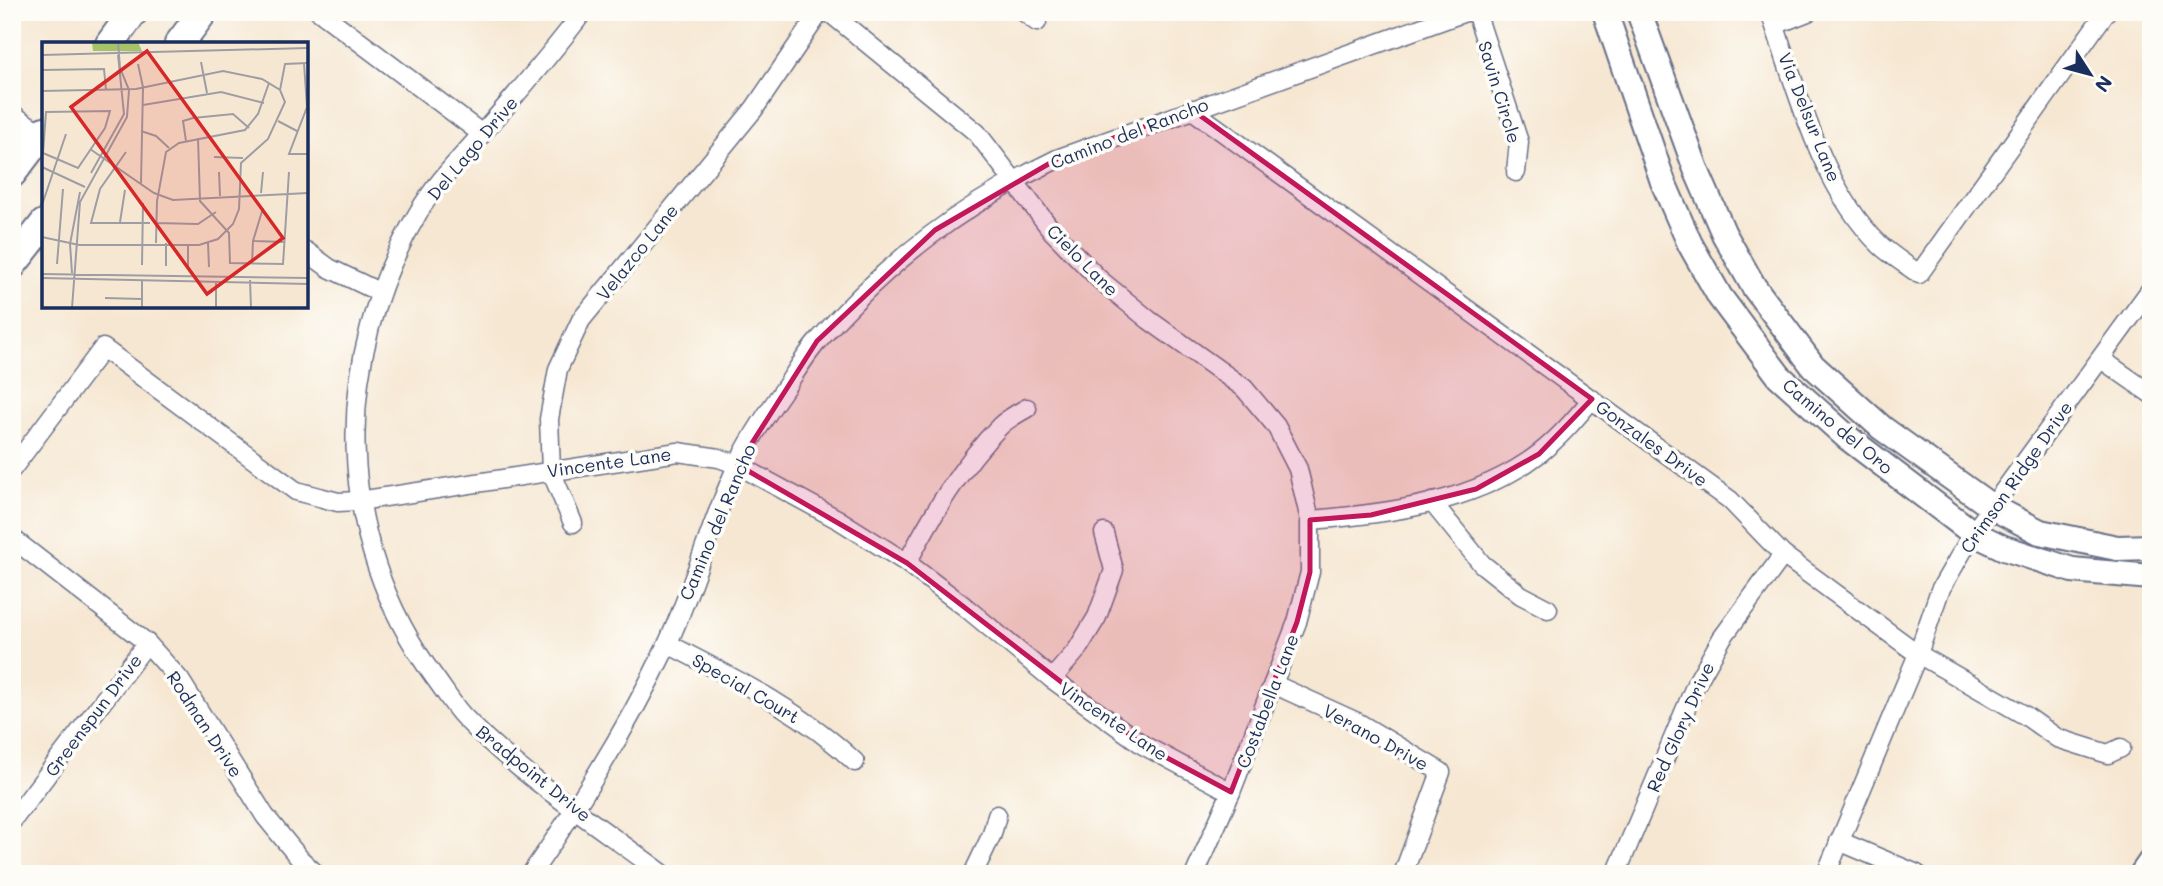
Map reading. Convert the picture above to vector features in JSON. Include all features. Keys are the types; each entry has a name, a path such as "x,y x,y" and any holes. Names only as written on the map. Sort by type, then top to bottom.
{"main road":[{"path":"112,42 134,12"},
{"path":"180,42 203,12"},
{"path":"12,173 42,133"},
{"path":"12,265 42,227"}],"street":[{"path":"320,12 482,134"},
{"name":"Del Lago Drive","path":"359,502 355,444 356,393 365,343 379,292 418,214 442,178 548,60 583,12"},
{"name":"Velazco Lane","path":"573,523 551,471 549,419 558,369 580,320 754,109 820,12"},
{"name":"Cielo Lane","path":"829,12 976,133 1053,232 1099,279 1149,320 1244,388 1276,426 1298,469 1310,520"},
{"name":"Camino del Rancho","path":"531,874 576,809 629,721 667,643 738,465 760,425 817,341 895,262 935,230 1013,180 1057,159 1465,12"},
{"name":"Savin Circle","path":"1476,12 1519,142 1516,172"},
{"name":"Camino del Oro","path":"1605,12 1663,182 1690,244 1720,297 1779,376 1848,438 1973,533 2004,548 2072,570 2151,577"},
{"name":"Camino del Oro","path":"1639,12 1697,172 1724,234 1755,287 1813,366 1882,428 1992,507 2040,532 2117,548 2151,547"},
{"path":"1773,19 1808,12"},
{"name":"Via Delsur Lane","path":"1773,19 1818,146 1845,202 1880,245 1919,274 2106,12"},
{"name":"Gonzales Drive","path":"1191,109 1730,500 1783,555 1918,654 2026,716 2057,738 2108,754 2122,748"},
{"path":"12,114 42,131"},
{"path":"308,252 329,268 379,292"},
{"name":"Crimson Ridge Drive","path":"1826,874 1918,654 1940,590 1973,533 2151,289"},
{"name":"Vincente Lane","path":"12,469 103,348 296,491 338,502 359,502 678,452 719,458 738,465 839,520 907,563 1052,678 1143,745 1231,792"},
{"path":"2101,359 2151,394"},
{"path":"1310,520 1371,515 1476,489 1508,474 1539,454 1566,430 1592,399"},
{"path":"907,563 931,517 958,478 1001,425 1027,408"},
{"name":"Bradpoint Drive","path":"359,502 384,589 412,646 462,715 526,772 663,874"},
{"path":"1432,502 1482,564 1521,595 1548,609"},
{"name":"Costabella Lane","path":"1195,874 1231,792 1297,622 1310,572 1310,520"},
{"path":"1052,678 1077,650 1097,617 1114,570 1104,533"},
{"name":"Rodman Drive","path":"12,538 148,643 180,680 265,816 300,859 316,874"},
{"name":"Red Glory Drive","path":"1616,874 1696,684 1722,638 1783,555"},
{"name":"Greenspun Drive","path":"12,821 148,643"},
{"name":"Special Court","path":"667,643 777,701 836,744 855,762"},
{"name":"Verano Drive","path":"1273,684 1357,722 1441,772 1403,874"},
{"path":"973,874 992,834 997,815"},
{"path":"1839,841 1917,874"},
{"path":"2142,874 2151,861"}],"highlighted area":[{"path":"1191,109 1592,399 1539,454 1476,489 1371,515 1310,520 1310,572 1297,622 1231,792 1143,745 907,563 738,465 817,341 935,230 1057,159"}]}
